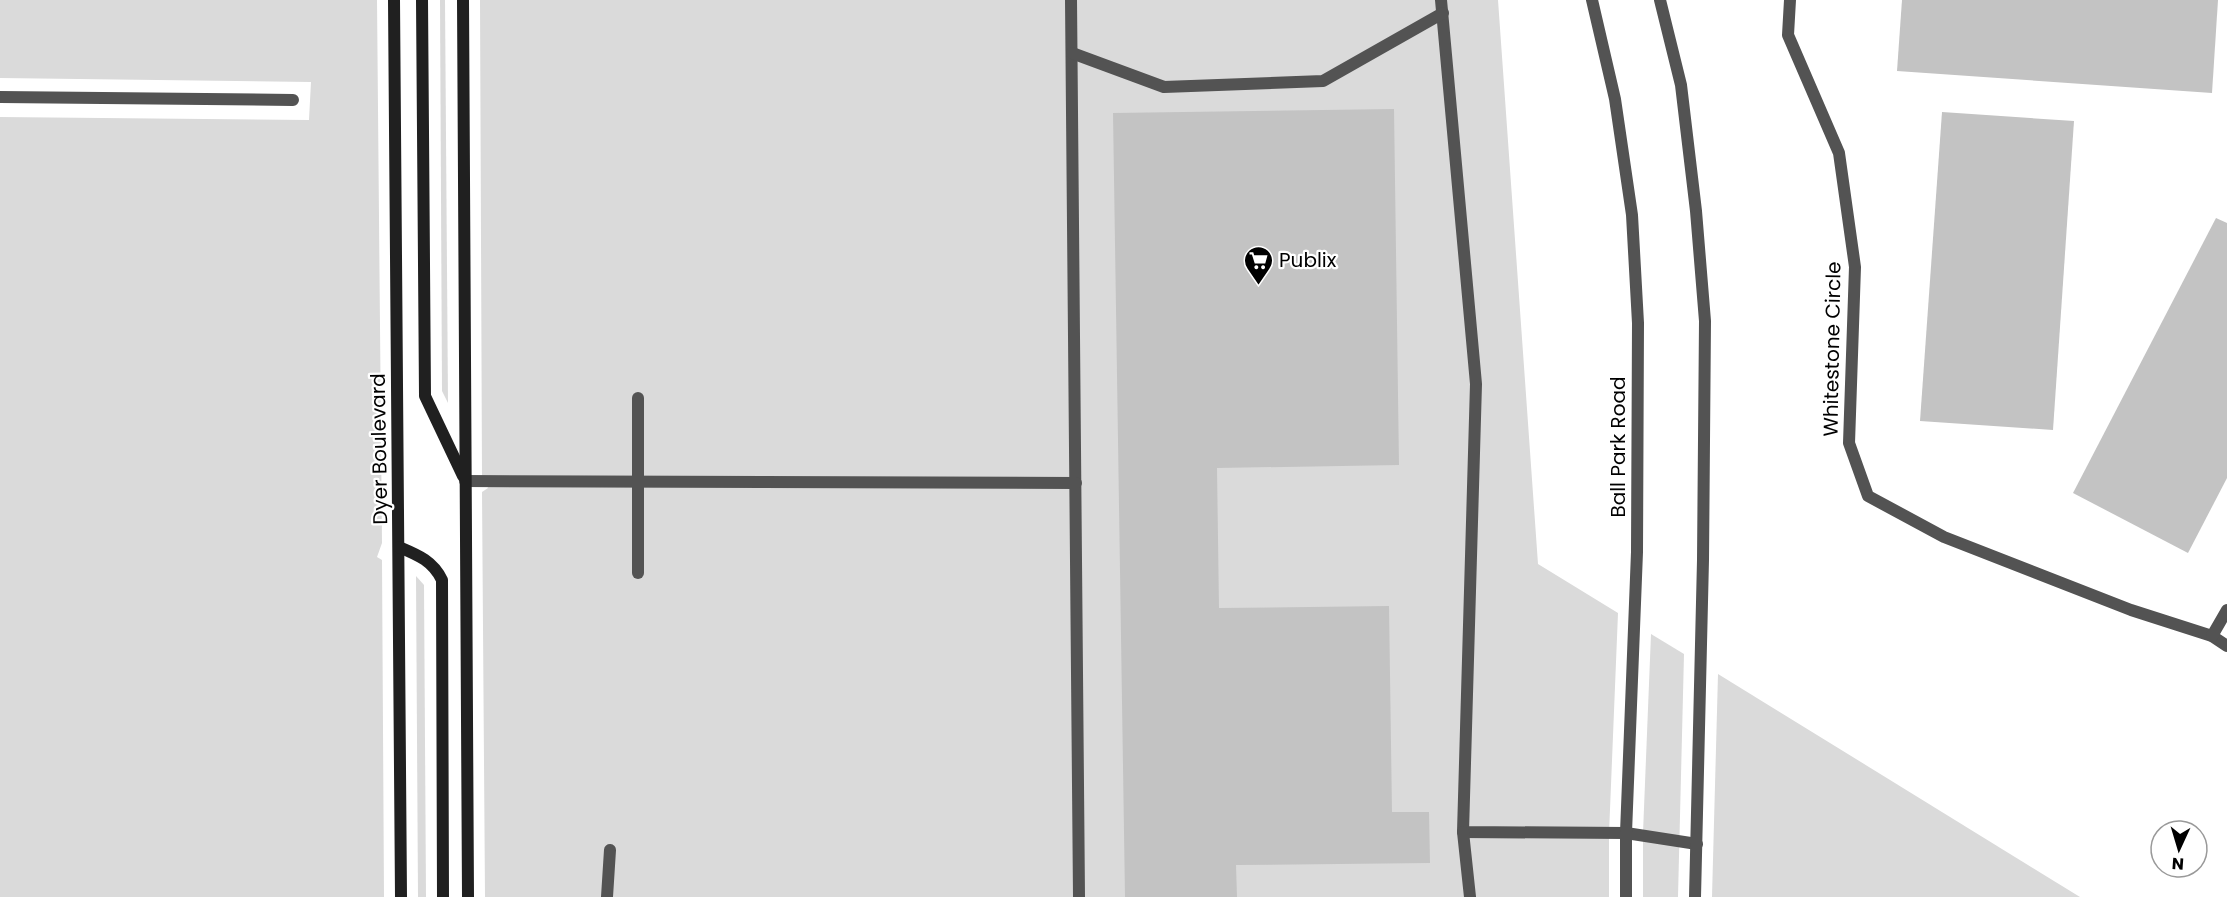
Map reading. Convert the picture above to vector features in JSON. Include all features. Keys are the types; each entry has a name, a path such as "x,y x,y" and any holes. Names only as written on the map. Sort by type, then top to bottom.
{"main road":[{"name":"Dyer Boulevard","path":"394,0 401,897"},
{"path":"422,0 425,396 465,481"},
{"path":"463,0 468,897"},
{"path":"399,547 425,559 436,568 441,580 443,897"}],"street":[{"path":"1071,0 1079,897"},
{"name":"Ball Park Road","path":"1592,0 1615,99 1630,203 1638,323 1637,552 1626,833 1626,897"},
{"path":"1660,0 1681,86 1696,211 1705,321 1703,560 1695,897"},
{"name":"Whitestone Circle","path":"1790,0 1788,35 1839,153 1855,267 1850,442 1868,496 1944,537 2131,610 2212,636 2227,646"},
{"path":"1072,53 1164,87 1323,81 1442,6 1476,384 1463,832 1470,897"},
{"path":"0,97 293,100"},
{"path":"638,398 638,573"},
{"path":"465,481 1076,483"},
{"path":"2212,636 2227,610"},
{"path":"1463,832 1626,833 1697,844"},
{"path":"607,897 610,850"}],"shaded area":[{"path":"0,0 377,0 382,543 377,557 382,560 384,897 0,897 0,117 309,120 311,82 0,78"},
{"path":"440,0 445,0 448,403 442,391"},
{"path":"480,0 1498,0 1538,564 1618,613 1609,834 1609,897 485,897 482,492 488,488 482,475"},
{"path":"416,576 424,585 426,897 418,897"},
{"path":"1651,634 1684,654 1678,897 1643,897 1643,833"},
{"path":"1718,674 2080,897 1712,897"}],"building":[{"path":"1902,0 2218,0 2212,93 1897,71"},
{"path":"1394,109 1399,465 1217,468 1219,608 1389,606 1392,812 1429,812 1430,863 1236,865 1237,897 1125,897 1113,113"},
{"path":"1942,112 2074,121 2053,430 1920,421"},
{"path":"2216,218 2227,223 2227,478 2188,553 2073,493"}],"place":[{"name":"Publix","path":"1258,286"}]}
